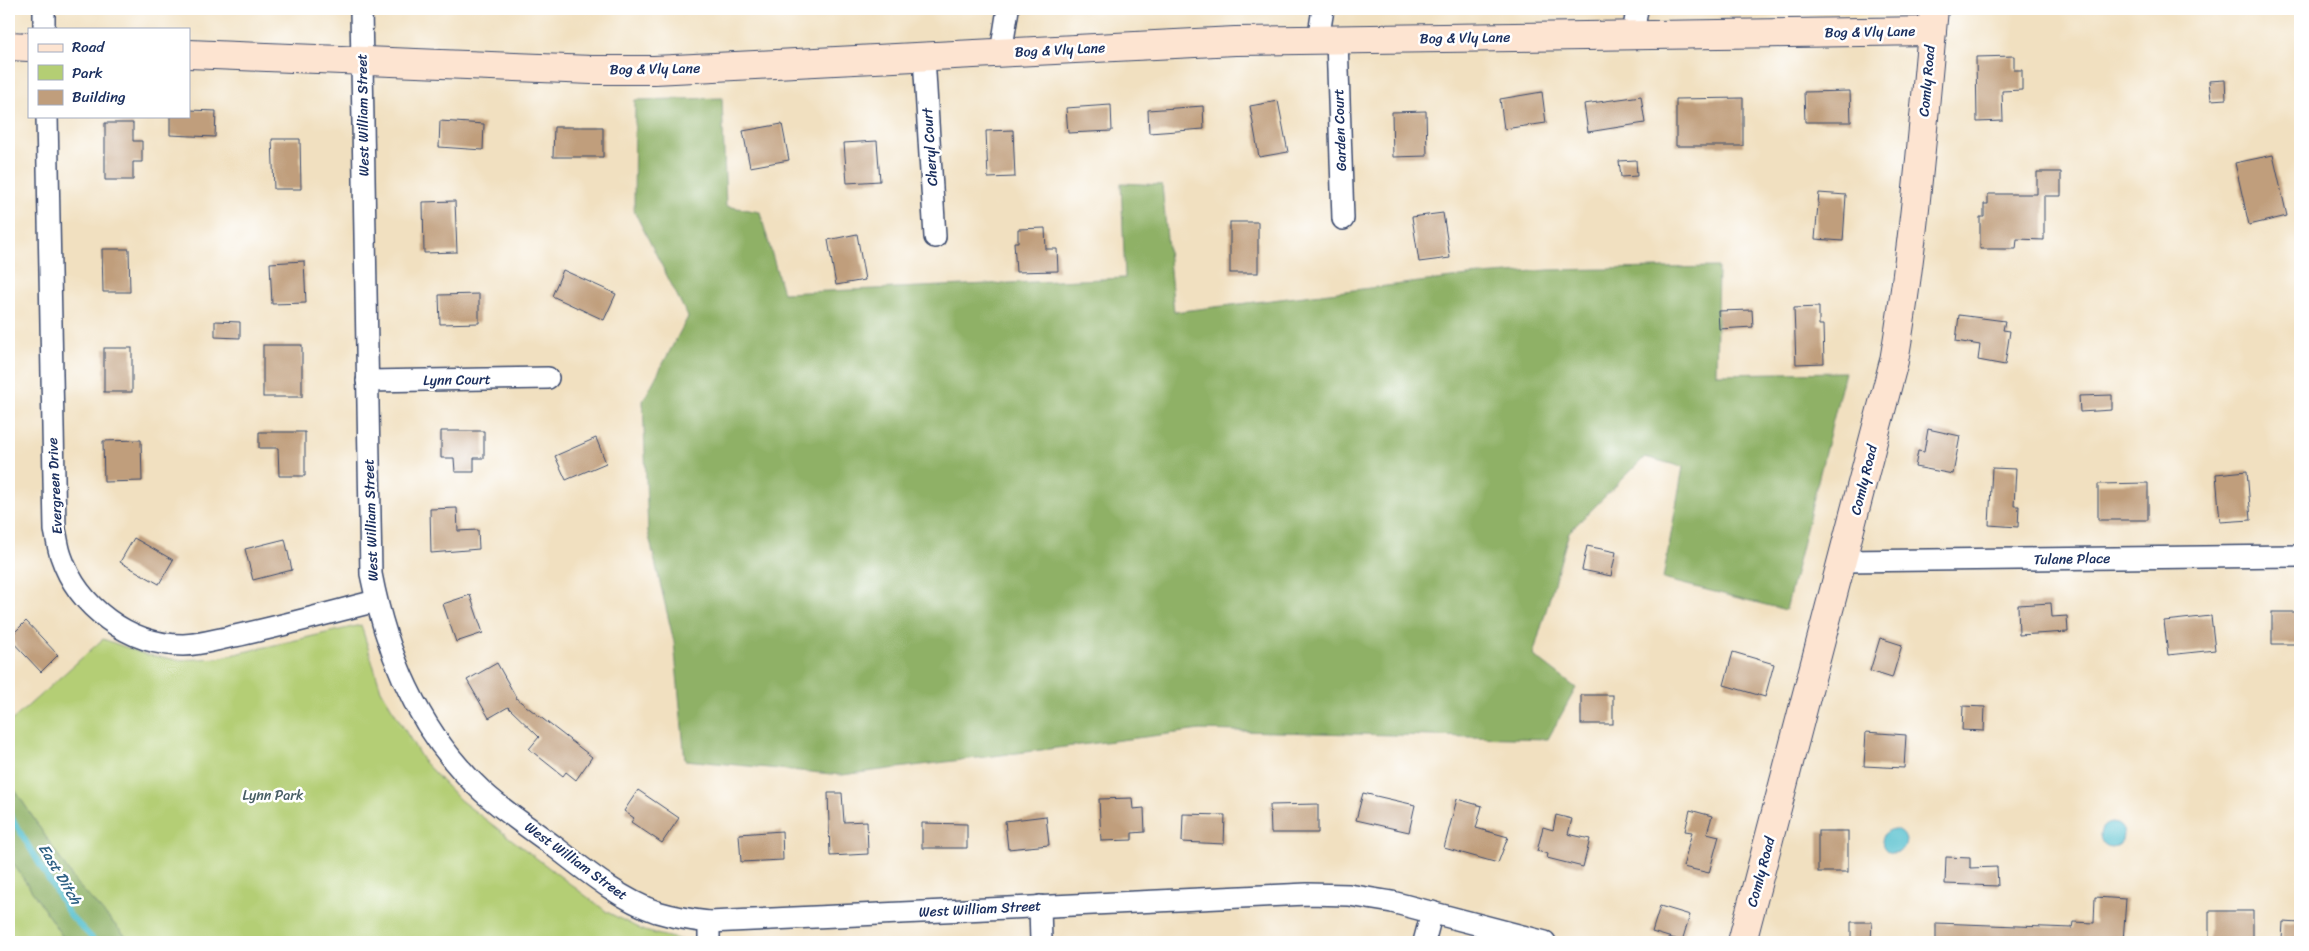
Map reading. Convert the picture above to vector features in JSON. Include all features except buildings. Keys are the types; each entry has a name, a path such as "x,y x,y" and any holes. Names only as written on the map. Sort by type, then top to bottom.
{"street":[{"path":"44,9 44,28"},
{"name":"West William Street","path":"361,9 371,574 376,601 394,662 411,699 432,733 456,764 484,793 589,873 632,900 656,912 681,918 709,932 1040,906 1306,894 1348,895 1432,912 1545,942"},
{"path":"1001,53 1008,9"},
{"name":"Garden Court","path":"1323,9 1343,219"},
{"path":"1633,36 1637,9"},
{"name":"Bog & Vly Lane","path":"190,54 592,70 654,70 1235,41 1633,36 1933,20"},
{"name":"Comly Road","path":"1742,942 1894,362 1906,292 1933,20"},
{"path":"9,46 28,47"},
{"name":"Cheryl Court","path":"924,57 936,237"},
{"name":"Evergreen Drive","path":"47,118 55,530 61,556 72,580 88,601 107,619 130,633 155,642 181,645 252,632 376,601"},
{"name":"Lynn Court","path":"367,381 548,378"},
{"name":"Tulane Place","path":"1843,561 2300,556"},
{"path":"1040,906 1041,942"},
{"path":"1424,942 1432,912"}],"green space":[{"path":"722,98 726,206 760,212 783,293 1125,278 1121,183 1162,185 1174,312 1468,276 1549,270 1718,267 1716,374 1845,372 1786,610 1663,579 1683,467 1645,457 1569,532 1533,655 1576,688 1548,739 1200,730 842,775 685,760 674,642 648,532 643,401 688,317 634,211 635,100"},
{"name":"Lynn Park","path":"361,625 381,690 424,762 460,800 607,912 644,931 689,942 131,942 76,883 9,781 9,723 103,639 147,655 178,660 218,658"},
{"path":"9,781 76,883 131,942 66,942 9,857"},
{"path":"9,857 66,942 9,942"}],"water":[{"path":"2112,823 2117,824 2123,830 2123,840 2117,846 2112,847 2107,846 2101,840 2100,835 2101,830 2107,824"},
{"path":"1894,829 1902,833 1906,841 1902,849 1894,853 1886,849 1882,841 1886,833"}],"waterway":[{"name":"East Ditch","path":"9,813 69,914 96,942"}]}
